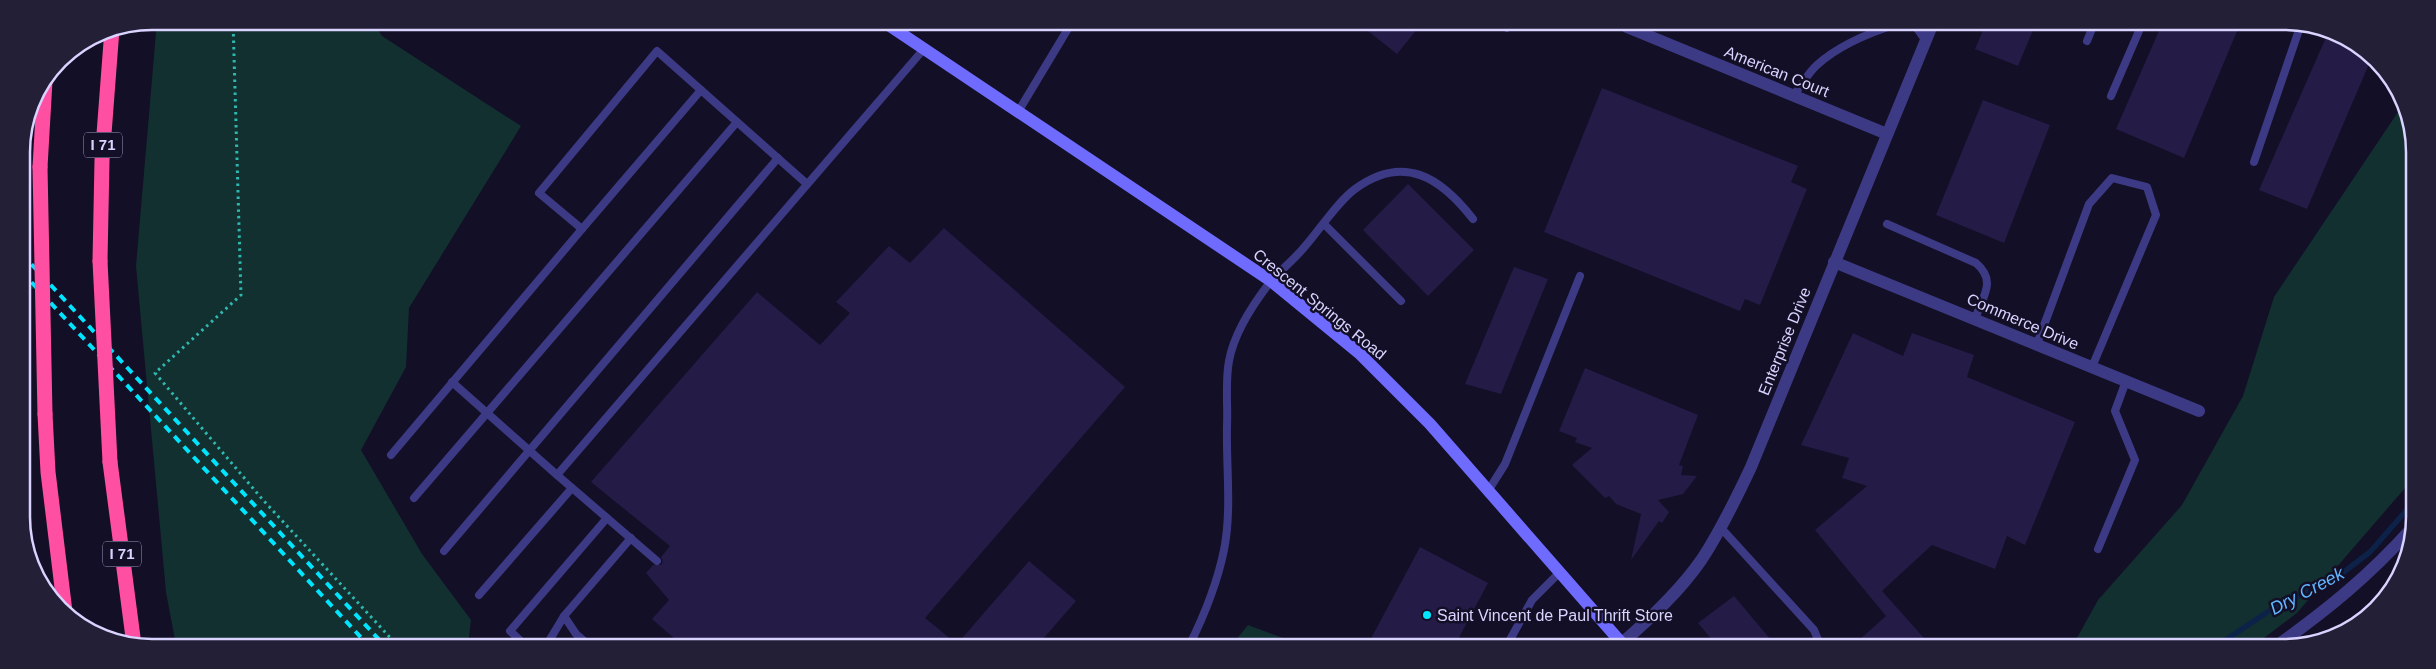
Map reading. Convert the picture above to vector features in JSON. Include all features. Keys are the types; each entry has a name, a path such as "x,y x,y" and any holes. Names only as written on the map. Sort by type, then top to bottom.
{"highway":[{"name":"I 71","path":"111,37 102,160 100,262 110,462 133,638"},
{"path":"45,93 40,167 45,414 48,472 64,600"}],"main road":[{"name":"Crescent Springs Road","path":"895,30 1271,281 1366,360 1430,424 1619,639"}],"street":[{"name":"American Court","path":"1634,30 1887,134"},
{"name":"Enterprise Drive","path":"1630,639 1679,588 1701,560 1721,528 1751,467 1930,30"},
{"name":"Commerce Drive","path":"1834,262 2198,411"},
{"path":"2287,639 2333,606 2382,562 2405,536"}],"lane":[{"path":"1018,112 1067,30"},
{"path":"1793,96 1816,66 1834,51 1878,30"},
{"path":"1918,30 1926,40"},
{"path":"2087,40 2091,30"},
{"path":"2111,96 2139,30"},
{"path":"2254,162 2299,31"},
{"path":"557,475 923,50"},
{"path":"582,229 539,193 657,51 807,184"},
{"path":"391,455 701,90"},
{"path":"414,498 737,122"},
{"path":"444,551 778,158"},
{"path":"1192,639 1201,622 1224,550 1228,512 1226,461 1228,362 1246,319 1271,281 1354,190 1375,177 1401,172 1416,172 1430,177 1459,201 1473,219"},
{"path":"2038,344 2089,204 2112,178 2147,187 2156,215 2092,367"},
{"path":"1324,224 1401,301"},
{"path":"1887,224 1976,263 1985,271 1989,280 1975,319"},
{"path":"1488,491 1505,464 1580,276"},
{"path":"452,382 657,560"},
{"path":"2098,549 2135,460 2115,411 2126,382"},
{"path":"479,595 572,488"},
{"path":"519,639 510,631 607,518"},
{"path":"1721,528 1814,630 1818,639"},
{"path":"550,639 564,616 631,538"},
{"path":"1510,639 1532,600 1560,572"},
{"path":"564,616 576,634 582,639"}],"path":[{"path":"232,30 241,295 155,373 263,500 391,639"}],"green space":[{"path":"156,30 378,30 382,36 521,126 409,308 406,367 361,450 422,554 471,620 469,639 175,639 166,592 136,266"},
{"path":"2399,111 2404,128 2406,152 2406,487 2297,613 2263,639 2076,639 2098,600 2182,505 2243,396 2274,297"},
{"path":"30,280 39,290 30,288"},
{"path":"1248,625 1286,639 1237,639"}],"building":[{"path":"1367,30 1416,30 1397,54"},
{"path":"1983,30 2033,30 2018,66 1975,49"},
{"path":"2159,30 2237,30 2184,158 2116,129"},
{"path":"2326,37 2358,55 2369,65 2307,209 2259,190"},
{"path":"1602,88 1798,166 1791,182 1807,189 1760,305 1745,299 1740,311 1544,232"},
{"path":"1983,100 2050,125 2004,243 1936,215"},
{"path":"1408,184 1474,250 1428,296 1363,230"},
{"path":"944,228 1125,387 925,618 951,639 675,639 652,619 669,600 646,573 653,565 661,565 663,562 661,557 670,546 591,482 757,292 820,345 850,313 836,302 889,246 910,263"},
{"path":"1514,267 1548,279 1501,394 1465,384"},
{"path":"1853,333 1903,356 1912,333 1974,355 1967,377 2075,422 2025,545 2007,536 1995,569 1932,545 1882,591 1925,639 1860,639 1886,616 1815,530 1867,486 1842,478 1849,458 1801,445"},
{"path":"1585,368 1698,415 1679,465 1683,466 1681,475 1697,476 1683,494 1658,500 1669,512 1662,523 1659,521 1631,560 1641,514 1616,504 1609,496 1605,498 1572,465 1592,448 1575,442 1577,438 1559,431"},
{"name":"Saint Vincent de Paul Thrift Store","path":"1420,547 1488,583 1458,639 1371,639"},
{"path":"1029,561 1076,601 1043,639 961,639"},
{"path":"1734,596 1770,639 1711,639 1698,623"}],"waterway":[{"name":"Dry Creek","path":"2227,639 2272,609 2336,578 2370,552 2406,511"}],"railway":[{"path":"30,263 378,639"},
{"path":"30,281 362,639"}],"place":[{"name":"Saint Vincent de Paul Thrift Store","path":"1427,615"}]}
